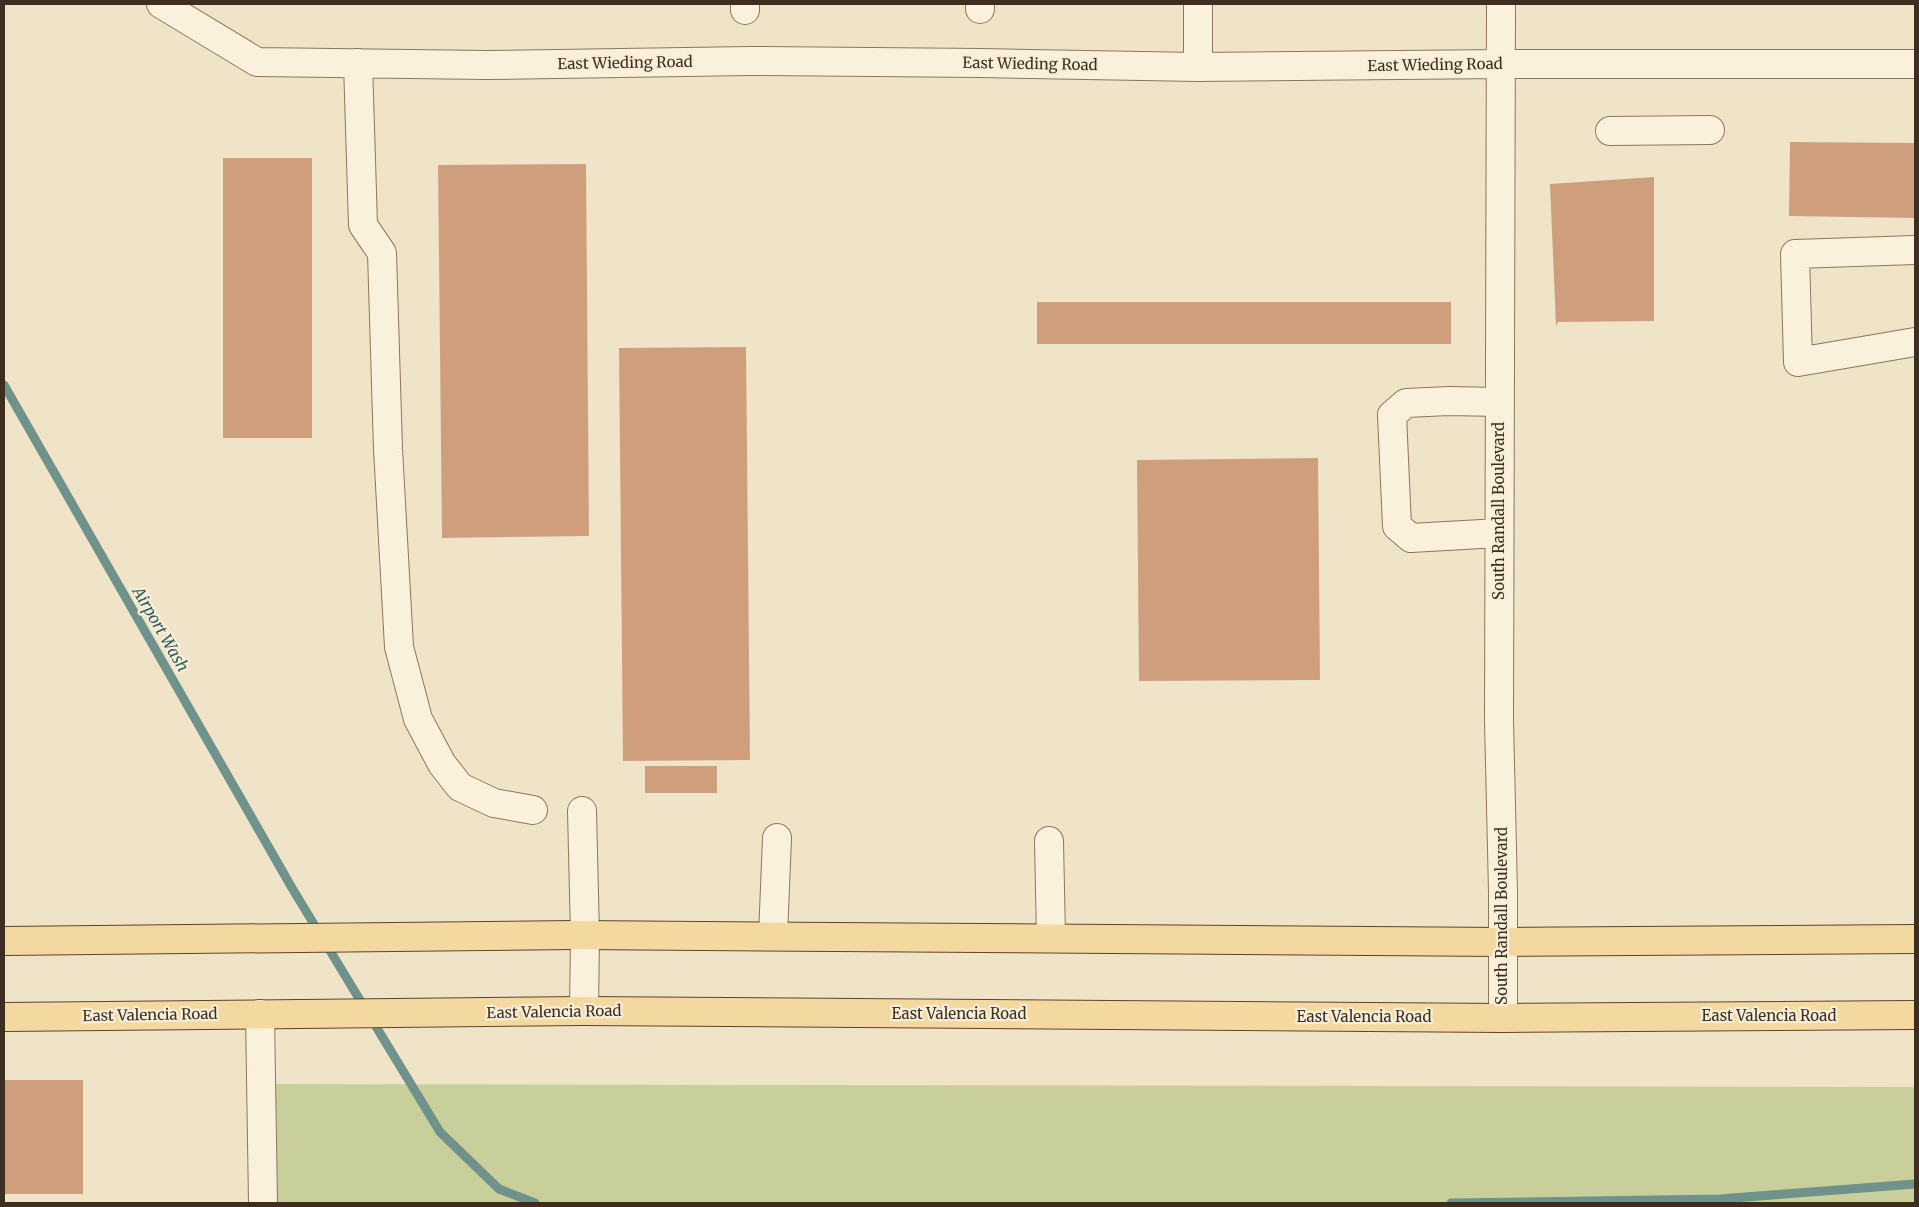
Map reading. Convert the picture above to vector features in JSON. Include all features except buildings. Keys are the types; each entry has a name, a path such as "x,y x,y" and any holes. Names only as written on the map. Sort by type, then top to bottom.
{"main road":[{"path":"4,941 245,937 584,935 1051,937 1503,942 1915,939"},
{"name":"East Valencia Road","path":"4,1017 584,1011 1503,1018 1915,1015"}],"street":[{"name":"East Wieding Road","path":"161,4 257,62 486,65 759,62 1198,67 1501,64 1915,64"},
{"path":"1198,4 1198,67"},
{"name":"South Randall Boulevard","path":"1501,4 1499,720 1503,1018"},
{"path":"358,63 363,225 382,253 388,449 399,647 418,719 442,764 460,787 494,803 534,810"},
{"path":"1610,131 1710,130"},
{"path":"1915,250 1795,254 1798,362 1915,342"},
{"path":"1499,402 1449,401 1406,403 1392,415 1396,526 1411,538 1499,533"},
{"path":"582,810 584,1011"},
{"path":"773,936 777,838"},
{"path":"1050,841 1051,937"},
{"path":"263,1203 271,1013"}],"green space":[{"path":"276,1084 1915,1087 1915,1203 277,1203"}],"waterway":[{"name":"Airport Wash","path":"4,385 292,888 440,1132 499,1189 535,1203"},
{"path":"1451,1203 1720,1199 1915,1184"}]}
